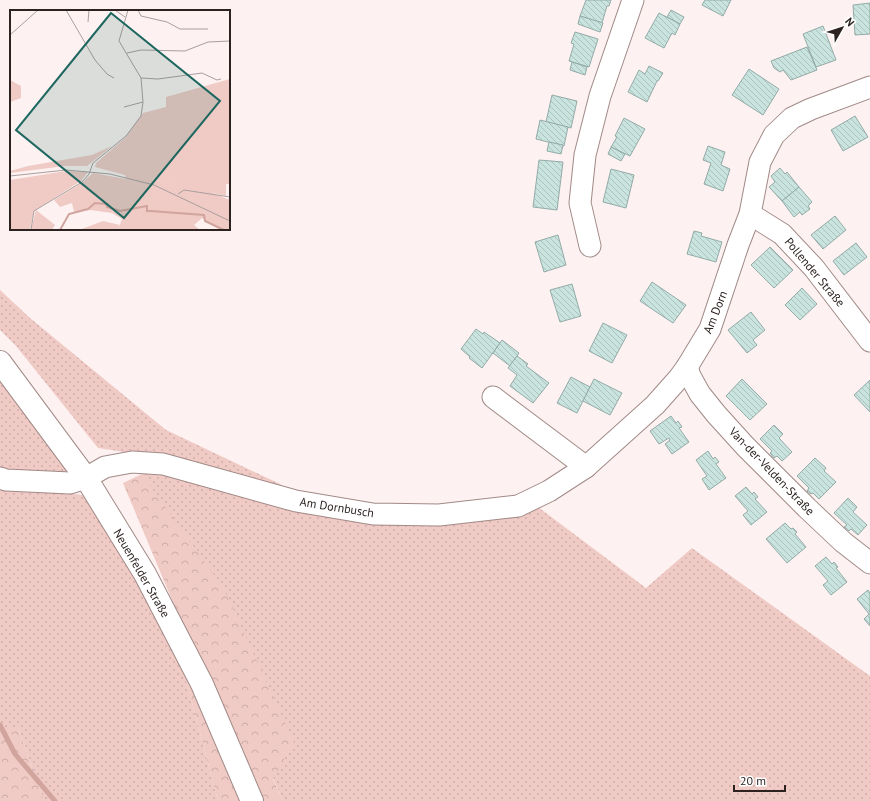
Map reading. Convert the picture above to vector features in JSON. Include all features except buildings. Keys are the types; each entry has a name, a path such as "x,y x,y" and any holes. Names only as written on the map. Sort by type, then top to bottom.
{"main road":[{"name":"Neuenfelder Straße","path":"0,362 86,478 145,574 198,677 252,801"}],"street":[{"path":"590,246 580,202 585,155 600,96 633,0"},
{"name":"Am Dorn","path":"586,467 655,405 687,367 710,329 750,214 760,162 774,135 792,118 811,109 870,87"},
{"name":"Pollender Straße","path":"750,214 782,234 814,268 870,340"},
{"name":"Van-der-Velden-Straße","path":"687,367 690,376 700,394 745,446 843,542 870,563"},
{"path":"493,397 586,467"},
{"name":"Am Dornbusch","path":"0,478 6,480 70,483 86,478 105,467 132,462 163,464 296,502 373,514 439,514 518,506 549,491 586,467"}],"green space":[{"path":"0,290 30,318 166,430 280,484 296,494 170,459 98,448 16,346 0,330"},
{"path":"0,370 73,475 0,473"},
{"path":"163,470 368,518 534,504 646,588 692,548 870,676 870,801 283,801 142,474"},
{"path":"142,474 224,589 294,742 273,779 283,801 218,801 182,665 193,650 123,483"},
{"path":"0,482 10,486 90,496 187,658 182,665 218,801 44,801 18,727 0,727"},
{"path":"0,727 18,727 44,801 0,801"}],"waterway":[{"path":"0,725 15,754 55,801"}]}
